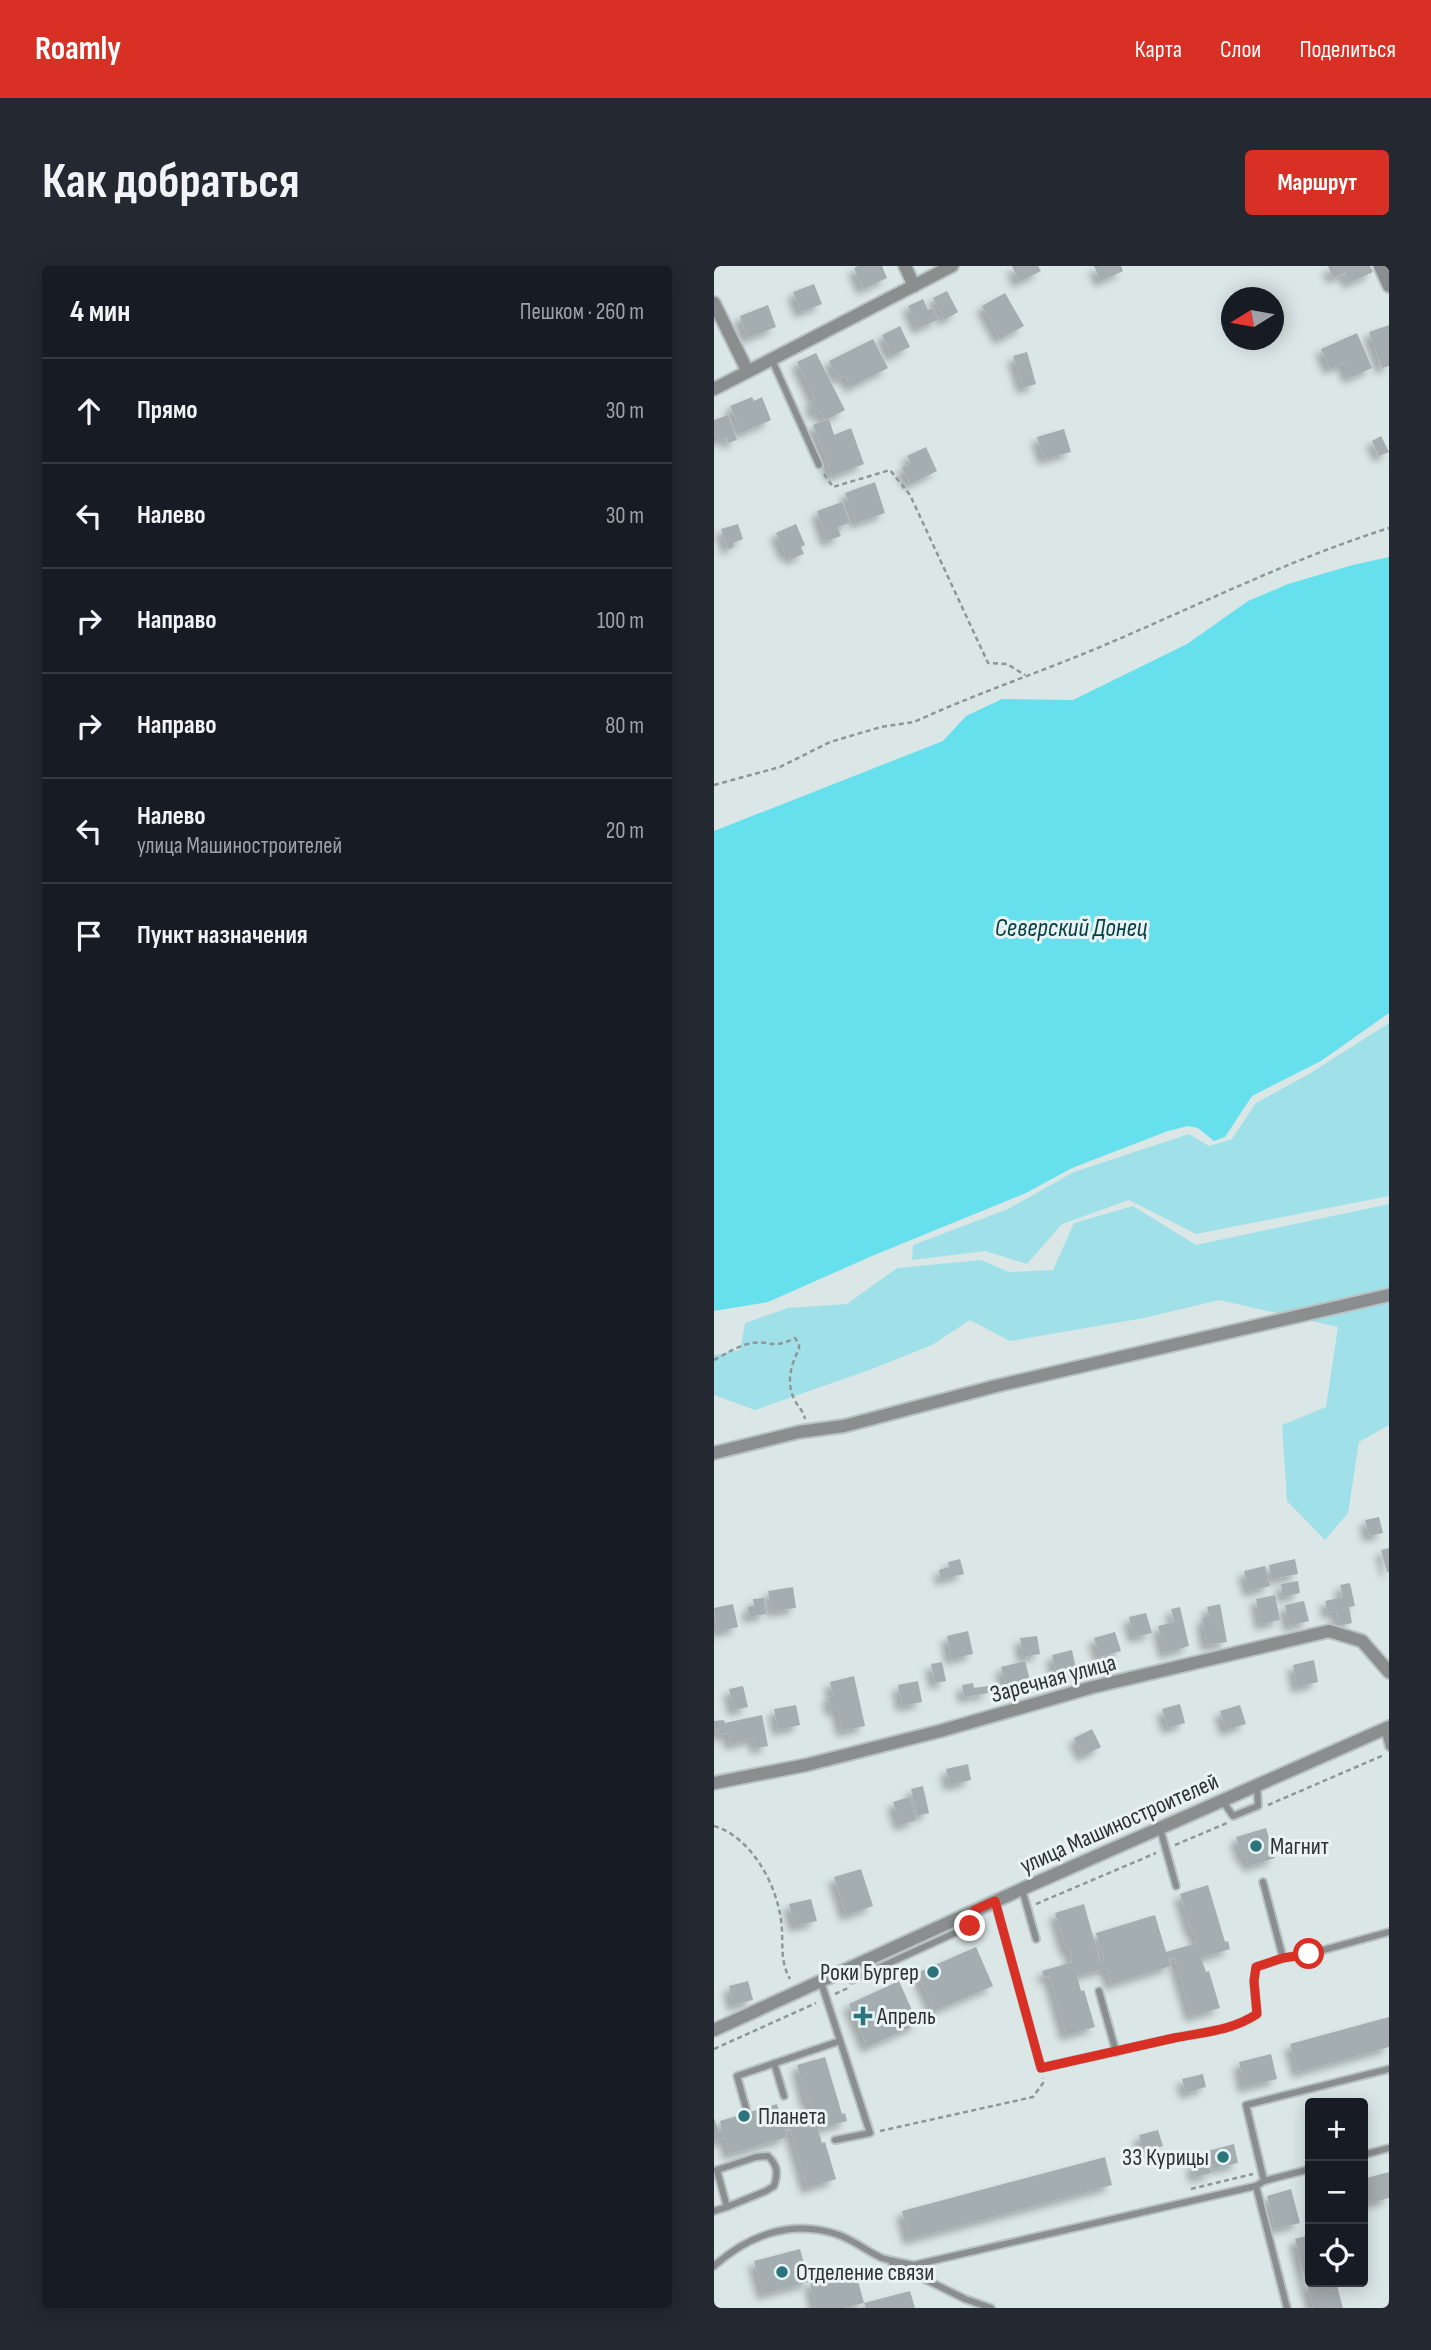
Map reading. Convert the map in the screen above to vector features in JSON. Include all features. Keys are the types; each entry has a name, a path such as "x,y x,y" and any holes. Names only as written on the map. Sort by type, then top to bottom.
{"street":[{"path":"905,266 914,286"},
{"path":"714,389 952,266"},
{"path":"1380,266 1389,286"},
{"path":"714,303 747,370"},
{"path":"714,1453 810,1430 844,1426 996,1386 1389,1295"},
{"name":"Заречная улица","path":"714,1783 806,1765 940,1731 1093,1686 1329,1631 1362,1641 1389,1672"},
{"name":"улица Машиностроителей","path":"714,2030 843,1969 1387,1728"}],"lane":[{"path":"771,358 819,465"},
{"path":"1387,1728 1389,1746"},
{"path":"1222,1800 1233,1816 1258,1806 1257,1784"},
{"path":"1160,1828 1176,1886"},
{"path":"1263,1882 1283,1958"},
{"path":"1022,1889 1036,1939"},
{"path":"995,1901 1041,2068 1178,2037 1211,2033 1245,2022 1257,2014 1254,1981 1256,1967 1389,1932"},
{"path":"820,1980 870,2133 835,2140"},
{"path":"1099,1991 1116,2052"},
{"path":"746,2108 737,2076 840,2041"},
{"path":"774,2063 784,2096"},
{"path":"1264,2181 1245,2105 1389,2070"},
{"path":"1368,2154 1389,2148"},
{"path":"714,2211 727,2207 774,2186 778,2173 775,2163 768,2156 756,2157 717,2170 727,2207"},
{"path":"881,2257 914,2265 1256,2186 1264,2181 1305,2170"},
{"path":"1256,2186 1287,2308"},
{"path":"714,2266 741,2246 785,2228 812,2228 839,2235 864,2246 965,2299 991,2308"}],"path":[{"path":"819,465 833,487 890,470 910,495 988,663 1007,664 1026,676"},
{"path":"714,785 780,767 830,743 881,726 914,722 1108,644 1275,569 1389,528"},
{"path":"714,1360 754,1342 775,1346 795,1338 799,1349 789,1376 794,1400 803,1409 810,1430"},
{"path":"1265,1806 1389,1752"},
{"path":"1027,1908 1228,1822"},
{"path":"714,1826 723,1829 747,1847 769,1882 781,1917 781,1952 791,1980"},
{"path":"870,2133 1033,2097 1043,2083 1041,2068"},
{"path":"1181,2191 1262,2172"}],"shaded area":[{"path":"1389,1023 1389,1196 1196,1234 1129,1200 1062,1224 1027,1264 985,1251 912,1260 913,1245 1008,1209 1074,1172 1189,1134 1209,1146 1232,1139 1256,1103 1309,1074"},
{"path":"1389,1204 1389,1425 1359,1442 1348,1513 1325,1540 1287,1501 1282,1425 1326,1407 1338,1327 1219,1300 1144,1318 1010,1341 970,1320 932,1345 755,1410 714,1395 714,1355 740,1350 745,1323 788,1308 847,1304 897,1268 981,1260 1009,1272 1053,1270 1074,1223 1133,1206 1196,1245"}],"water":[{"name":"Северский Донец","path":"1389,557 1389,1013 1321,1061 1252,1096 1225,1137 1214,1141 1198,1128 1188,1126 1168,1131 1072,1168 1026,1193 768,1302 714,1311 714,831 943,741 966,716 1002,699 1073,700 1187,644 1248,601 1288,584"}],"building":[{"path":"882,266 887,278 863,289 854,268"},
{"path":"1012,266 1038,266 1041,271 1019,282"},
{"path":"1094,266 1121,266 1123,271 1101,281"},
{"path":"1328,266 1370,266 1373,272 1349,283 1345,273 1333,278"},
{"path":"814,284 822,304 801,312 793,292"},
{"path":"947,291 958,312 944,320 933,298"},
{"path":"1005,293 1024,326 1000,339 982,306"},
{"path":"923,299 928,310 933,308 938,320 918,328 908,306"},
{"path":"768,305 776,327 747,338 740,316"},
{"path":"1389,325 1389,366 1382,368 1369,332"},
{"path":"900,326 910,347 891,356 882,335"},
{"path":"1357,333 1372,368 1349,378 1343,363 1330,369 1321,349"},
{"path":"873,339 888,368 851,387 845,376 838,379 829,361"},
{"path":"1027,352 1036,384 1023,388 1013,356"},
{"path":"816,353 845,410 825,420 821,412 816,415 810,403 815,400 797,362"},
{"path":"752,397 754,401 762,397 771,420 741,433 730,406"},
{"path":"728,415 737,440 728,443 726,437 714,441 714,420"},
{"path":"829,419 834,435 851,428 864,464 832,476 813,425"},
{"path":"1064,429 1071,452 1044,459 1037,437"},
{"path":"1381,436 1389,452 1379,456 1372,441"},
{"path":"926,447 937,471 910,484 902,468 911,463 907,456"},
{"path":"875,482 885,513 856,523 845,493"},
{"path":"842,502 850,523 837,527 841,536 827,541 817,511"},
{"path":"738,524 743,539 733,543 734,547 728,549 721,529"},
{"path":"796,524 805,545 801,547 804,554 791,559 789,554 785,554 776,533"},
{"path":"1379,1517 1383,1533 1369,1536 1365,1520"},
{"path":"1389,1548 1389,1572 1387,1572 1381,1550"},
{"path":"960,1559 964,1574 941,1579 939,1570 949,1567 948,1562"},
{"path":"1295,1559 1298,1574 1272,1579 1269,1565"},
{"path":"1265,1566 1270,1586 1249,1591 1244,1571"},
{"path":"1298,1581 1300,1593 1283,1597 1281,1584"},
{"path":"1350,1583 1355,1606 1349,1607 1352,1623 1339,1626 1336,1611 1328,1613 1325,1601 1343,1597 1340,1585"},
{"path":"793,1587 796,1608 772,1611 768,1591"},
{"path":"1275,1595 1280,1620 1261,1624 1256,1599"},
{"path":"764,1598 766,1614 749,1617 748,1607 754,1606 753,1599"},
{"path":"1304,1601 1309,1621 1289,1626 1285,1605"},
{"path":"733,1604 738,1627 717,1632 714,1608"},
{"path":"1220,1604 1227,1642 1207,1645 1202,1618 1209,1617 1207,1607"},
{"path":"1180,1607 1189,1646 1165,1653 1158,1626 1174,1622 1171,1609"},
{"path":"1146,1613 1152,1633 1134,1637 1129,1617"},
{"path":"968,1631 973,1654 951,1659 947,1636"},
{"path":"1115,1632 1121,1651 1100,1657 1094,1638"},
{"path":"1037,1636 1040,1654 1023,1657 1020,1638"},
{"path":"1072,1650 1076,1669 1056,1673 1052,1655"},
{"path":"1314,1660 1318,1682 1297,1687 1293,1665"},
{"path":"1025,1661 1030,1680 1006,1686 1001,1667"},
{"path":"942,1662 946,1681 935,1683 931,1664"},
{"path":"854,1676 865,1726 842,1731 837,1708 831,1710 828,1697 833,1696 830,1682"},
{"path":"918,1681 922,1702 902,1706 898,1685"},
{"path":"973,1683 974,1688 988,1686 989,1693 964,1697 962,1685"},
{"path":"743,1686 748,1707 734,1710 729,1689"},
{"path":"1180,1704 1185,1723 1168,1728 1162,1709"},
{"path":"796,1705 800,1725 778,1730 774,1709"},
{"path":"1240,1705 1246,1724 1226,1730 1220,1711"},
{"path":"762,1715 768,1746 756,1748 754,1738 730,1744 728,1733 719,1735 718,1729 714,1730 714,1721 724,1720 725,1723"},
{"path":"1092,1729 1101,1747 1083,1756 1074,1738"},
{"path":"968,1764 971,1780 950,1785 946,1769"},
{"path":"923,1786 929,1813 917,1816 911,1789"},
{"path":"909,1797 916,1820 900,1825 893,1802"},
{"name":"Магнит","path":"1266,1828 1275,1858 1249,1866 1245,1856 1242,1857 1236,1837"},
{"path":"861,1869 873,1906 846,1915 834,1877"},
{"path":"1208,1885 1225,1942 1228,1941 1230,1949 1201,1958 1206,1972 1209,1971 1220,2008 1191,2016 1174,1957 1168,1959 1171,1966 1111,1984 1106,1968 1077,1976 1095,2027 1066,2035 1049,1976 1044,1977 1042,1971 1072,1962 1055,1913 1084,1904 1100,1961 1104,1960 1096,1933 1155,1915 1166,1952 1197,1943 1180,1894"},
{"path":"811,1899 817,1921 795,1926 789,1904"},
{"path":"976,1947 993,1986 934,2011 917,1973"},
{"path":"748,1981 753,2000 733,2005 729,1986"},
{"path":"899,1981 918,2024 867,2047 849,2004"},
{"path":"1389,2017 1389,2047 1298,2072 1290,2044"},
{"path":"1271,2054 1277,2079 1244,2087 1239,2062"},
{"path":"825,2057 842,2114 845,2113 847,2121 818,2129 822,2143 825,2142 836,2179 807,2188 790,2129 785,2130 787,2137 729,2154 725,2138 714,2141 714,2118 719,2132 722,2130 720,2121 777,2104 783,2124 814,2115 810,2102 807,2103 797,2065"},
{"path":"1203,2074 1206,2087 1186,2093 1182,2079"},
{"path":"1158,2130 1163,2146 1143,2151 1139,2135"},
{"name":"33 Курицы","path":"1234,2144 1238,2163 1213,2169 1208,2151"},
{"path":"1105,2157 1112,2185 909,2239 902,2211"},
{"path":"1208,2160 1211,2173 1195,2177 1192,2164"},
{"path":"1389,2172 1389,2198 1370,2203 1368,2178"},
{"path":"1291,2189 1300,2223 1275,2229 1267,2196"},
{"path":"1305,2236 1305,2277 1295,2239"},
{"name":"Отделение связи","path":"800,2249 809,2282 763,2294 754,2261"},
{"name":"Отделение связи","path":"855,2270 864,2303 844,2308 816,2308 810,2282"},
{"path":"1308,2287 1337,2287 1343,2308 1313,2308"},
{"name":"Отделение связи","path":"910,2291 915,2308 866,2308 864,2303"}],"place":[{"name":"Магнит","path":"1256,1846"},
{"name":"Роки Бургер","path":"933,1972"},
{"name":"Апрель","path":"863,2016"},
{"name":"Планета","path":"744,2116"},
{"name":"33 Курицы","path":"1223,2157"},
{"name":"Отделение связи","path":"782,2272"}],"route":[{"path":"970,1926 975,1910 995,1901 1041,2068 1178,2037 1211,2033 1245,2022 1257,2014 1254,1981 1256,1967 1283,1958 1309,1954"}]}
